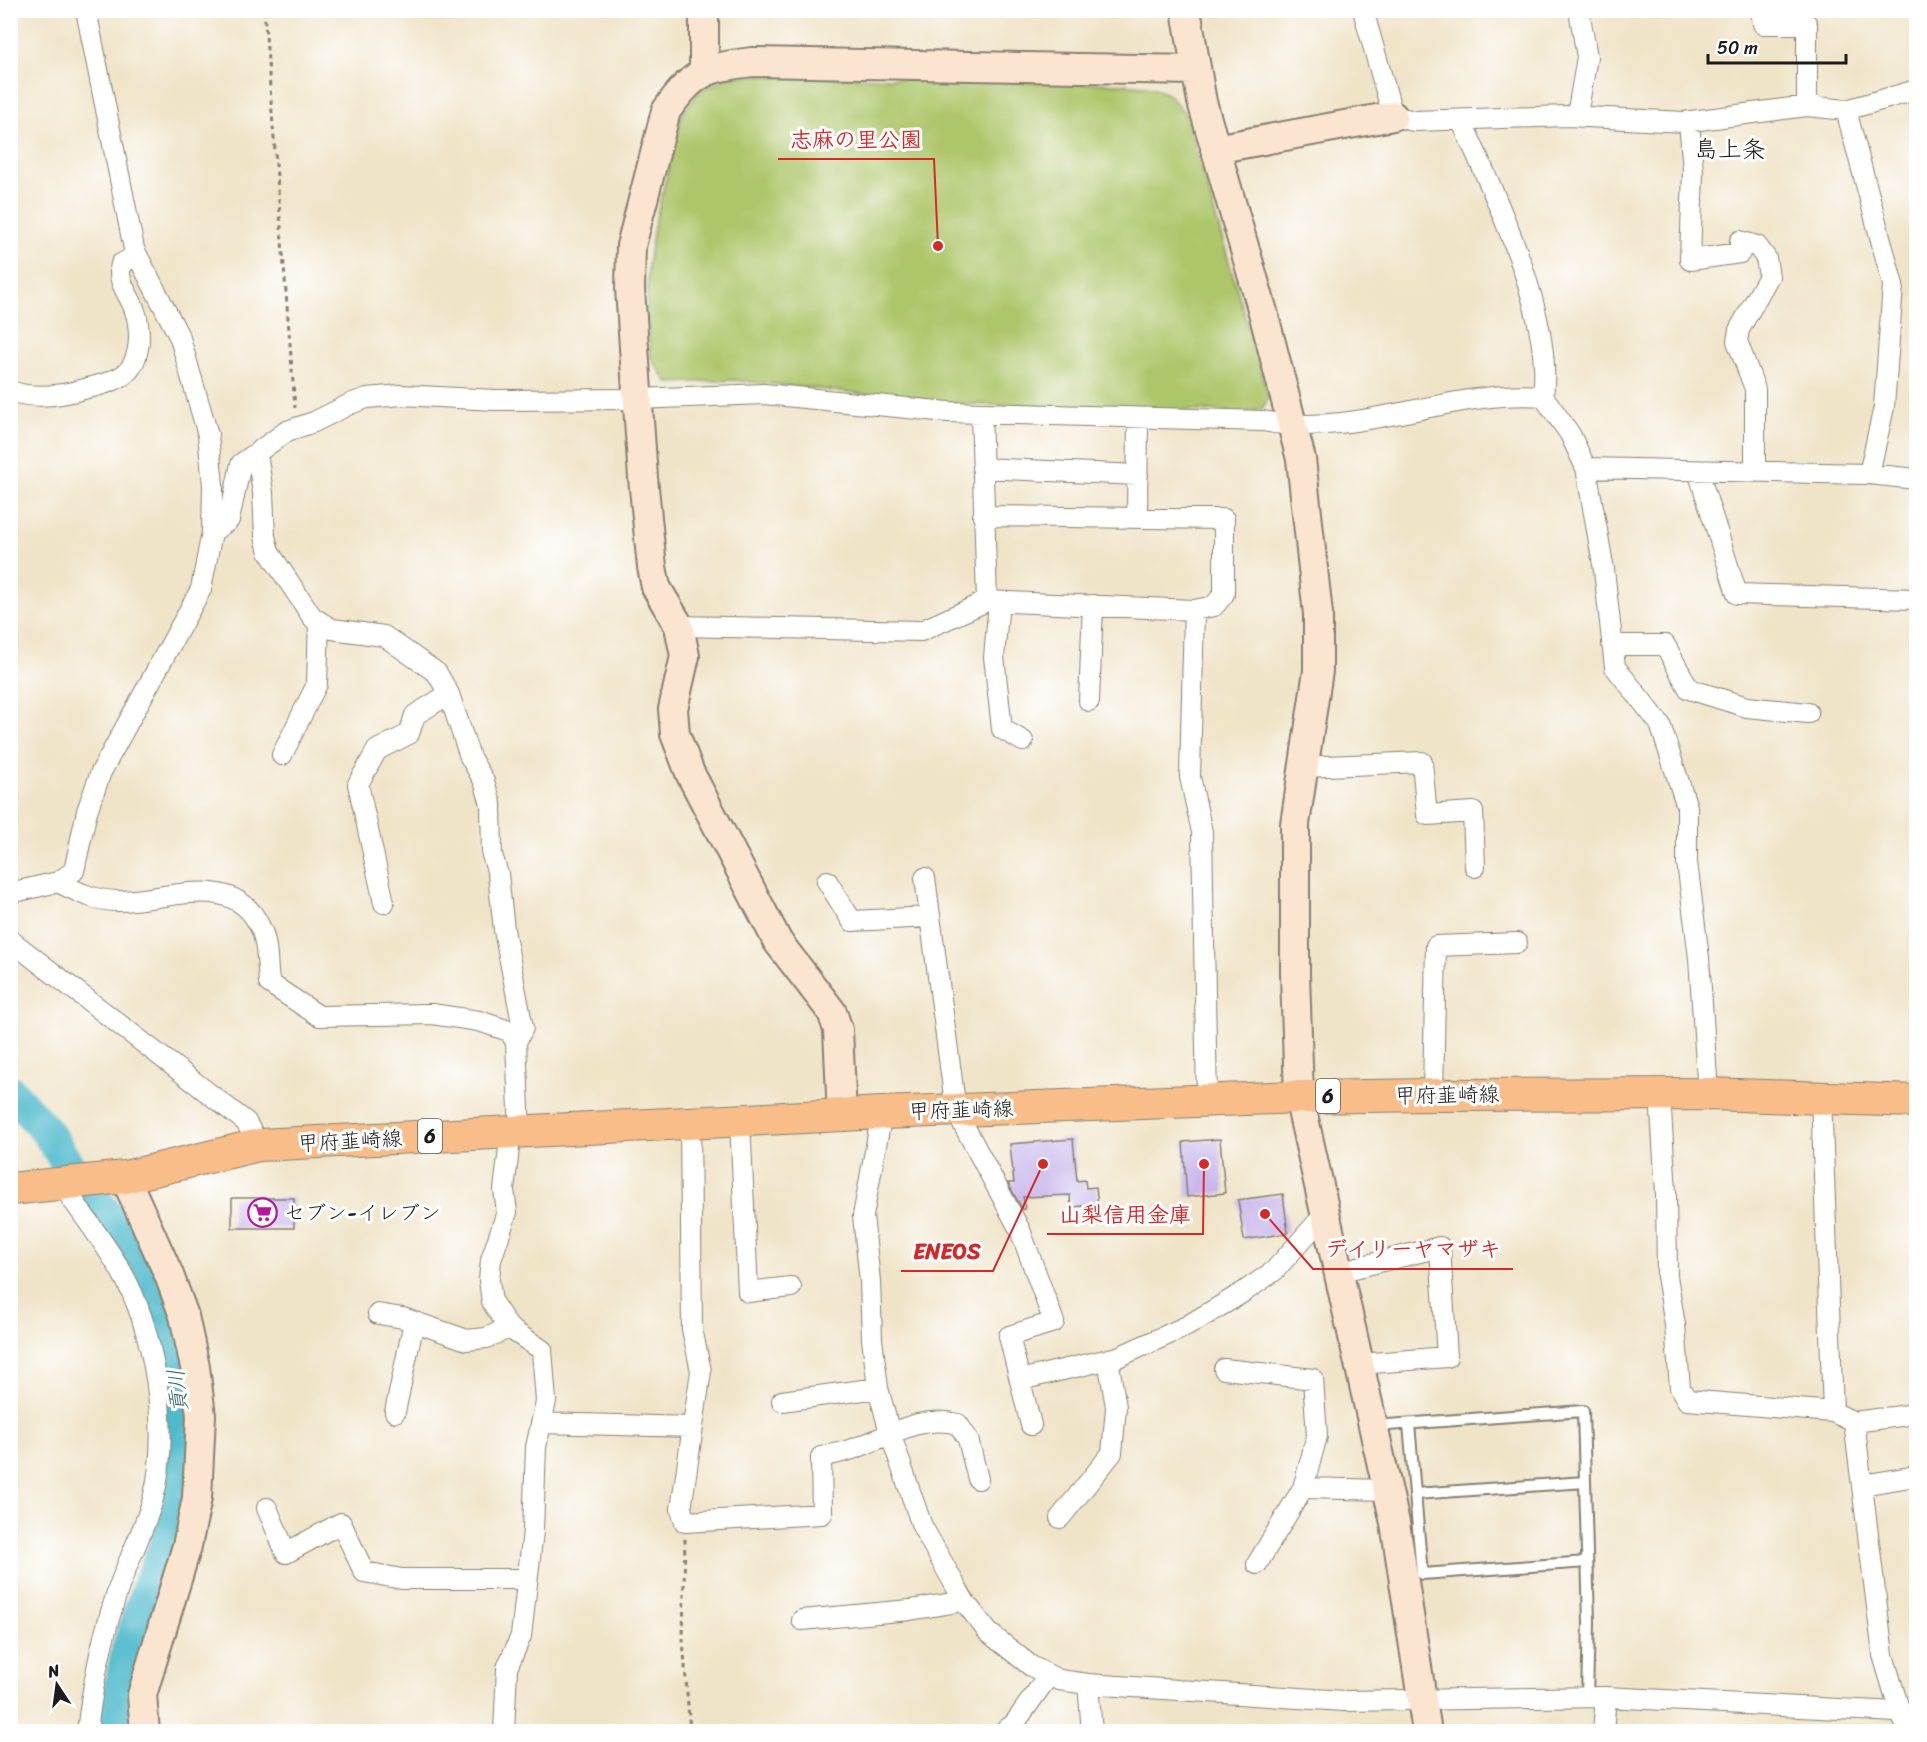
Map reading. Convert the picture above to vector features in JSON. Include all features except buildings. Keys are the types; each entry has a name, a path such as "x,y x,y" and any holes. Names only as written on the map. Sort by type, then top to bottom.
{"main road":[{"name":"甲府韮崎線","path":"10,1189 124,1177 259,1145 882,1113 1299,1097 1433,1095 1708,1094 1917,1101"}],"street":[{"path":"10,893 58,882 74,871 87,811 101,772 201,589 212,532 213,485 208,435 180,338 136,255 123,203 86,10"},
{"path":"704,10 704,72"},
{"path":"1186,10 1202,102 1263,312 1300,459 1318,614 1318,671 1295,824 1294,974 1299,1097 1324,1215 1374,1426 1401,1492 1427,1731"},
{"path":"1363,10 1393,116"},
{"path":"1577,116 1587,57 1579,10"},
{"path":"1761,10 1763,24 1807,24 1807,106"},
{"path":"842,1116 838,1030 832,1012 777,942 690,773 675,734 673,710 685,656 679,626 656,587 654,577 643,478 630,289 631,246 666,111 679,92 697,74 722,66 752,62 1196,70"},
{"path":"1215,148 1393,116 1414,121 1577,116 1689,121 1807,106 1846,111 1917,90"},
{"path":"1846,111 1893,285 1884,407 1869,474"},
{"path":"1461,120 1508,225 1531,298 1546,378 1543,396 1570,434 1586,468 1604,570 1615,667 1660,724 1687,807 1687,862 1699,958 1708,1094"},
{"path":"1689,121 1693,171 1690,260 1740,253 1740,241 1757,246 1766,258 1768,276 1739,330 1737,341 1755,389 1755,472"},
{"path":"10,391 37,397 84,389 113,381 132,369 138,354 139,333 135,311 118,274 121,264 136,255"},
{"path":"212,532 229,520 241,464 287,431 367,398 401,395 495,400 637,399 764,394 981,414 1263,421 1293,427 1359,420 1511,394 1543,396"},
{"path":"981,414 982,516 993,601 993,657 1002,729 1023,741"},
{"path":"1137,518 1138,419"},
{"path":"257,453 265,536 269,552 313,618 332,629 359,630 384,636 437,673 449,694 470,757 484,781 491,804 492,855 498,874 504,930 524,1028 516,1042 515,1132 504,1190 507,1212 491,1260 489,1280 492,1302 508,1328 542,1350 546,1401 536,1447 528,1579 521,1636 507,1668 504,1731"},
{"path":"982,468 1138,475"},
{"path":"1586,468 1869,474 1917,479"},
{"path":"1698,471 1737,594 1917,599"},
{"path":"679,626 921,631 993,601 1194,610 1214,606 1224,594 1224,519 982,516"},
{"path":"1089,701 1093,605"},
{"path":"1194,610 1190,777 1202,832 1207,1101"},
{"path":"282,755 317,684 319,621"},
{"path":"1612,645 1665,645 1689,689 1747,707 1808,713"},
{"path":"384,903 358,784 377,750 409,734 415,715 449,694"},
{"path":"1303,767 1422,762 1427,815 1473,812 1475,867"},
{"path":"10,878 33,887"},
{"path":"925,878 956,1111 1020,1230 1054,1322 1009,1336 1031,1425"},
{"path":"827,881 852,921 930,917"},
{"path":"58,882 88,897 118,901 205,892 230,895 250,909 262,930 269,983 320,1016 432,1014 479,1021 509,1031 516,1042"},
{"path":"10,940 246,1122 259,1145"},
{"path":"1433,1095 1436,946 1517,943"},
{"path":"1660,1094 1666,1193 1667,1276 1676,1325 1680,1388 1687,1400 1833,1412 1854,1422 1917,1414"},
{"path":"1821,1096 1833,1412"},
{"path":"882,1113 863,1216 878,1388 890,1434 922,1526 964,1601 988,1632 1031,1666 1059,1680 1344,1701 1596,1697 1908,1712"},
{"path":"740,1121 748,1292 791,1287"},
{"path":"690,1123 692,1329 701,1371 681,1509 685,1522 822,1514 821,1457 857,1448 919,1422 945,1420 958,1424 968,1440 978,1479"},
{"path":"124,1177 169,1275 184,1316 195,1367 201,1416 197,1498 187,1546 152,1652 142,1695 145,1731"},
{"path":"61,1182 120,1270 138,1311 148,1345 161,1435 159,1470 152,1501 114,1601 87,1731"},
{"path":"1020,1380 1108,1359 1187,1326 1274,1271 1324,1215"},
{"path":"1338,1272 1440,1247 1447,1357 1360,1364"},
{"path":"378,1314 414,1322 467,1340 486,1338 508,1328"},
{"path":"395,1413 414,1322"},
{"path":"1060,1518 1112,1453 1116,1407 1108,1359"},
{"path":"1224,1369 1313,1379 1317,1436 1303,1488 1257,1564"},
{"path":"782,1401 878,1388"},
{"path":"1854,1422 1883,1655 1908,1712 1909,1731"},
{"path":"542,1423 693,1427"},
{"path":"1862,1485 1917,1476"},
{"path":"1303,1488 1401,1492"},
{"path":"267,1508 286,1553 341,1523 364,1572 402,1579 528,1579"},
{"path":"802,1620 910,1610 964,1601"},
{"path":"1003,1731 1014,1724 1049,1675"},
{"path":"1088,1683 1092,1731"},
{"path":"1596,1697 1603,1731"}],"lane":[{"path":"1374,1426 1583,1411 1587,1562 1596,1697"},
{"path":"1409,1424 1401,1492 1422,1574 1587,1562"},
{"path":"1401,1492 1585,1482"}],"path":[{"path":"264,10 297,428"},
{"path":"685,1522 683,1639 690,1731"}],"green space":[{"path":"760,75 1123,84 1153,87 1169,95 1185,113 1269,398 1261,410 1243,412 961,404 734,380 668,383 651,358 647,312 648,265 654,227 682,114 701,89 731,77"}],"waterway":[{"name":"貢川","path":"10,1091 47,1132 81,1185 114,1221 163,1314 178,1373 182,1435 174,1510 165,1547 148,1587 128,1648 111,1732"}],"place":[{"name":"志麻の里公園","path":"938,246"},
{"name":"ENEOS","path":"1043,1164"},
{"name":"山梨信用金庫","path":"1204,1164"},
{"name":"セブン-イレブン","path":"263,1213"},
{"name":"デイリーヤマザキ","path":"1265,1214"}],"district":[{"name":"島上条","path":"1730,149"}]}
